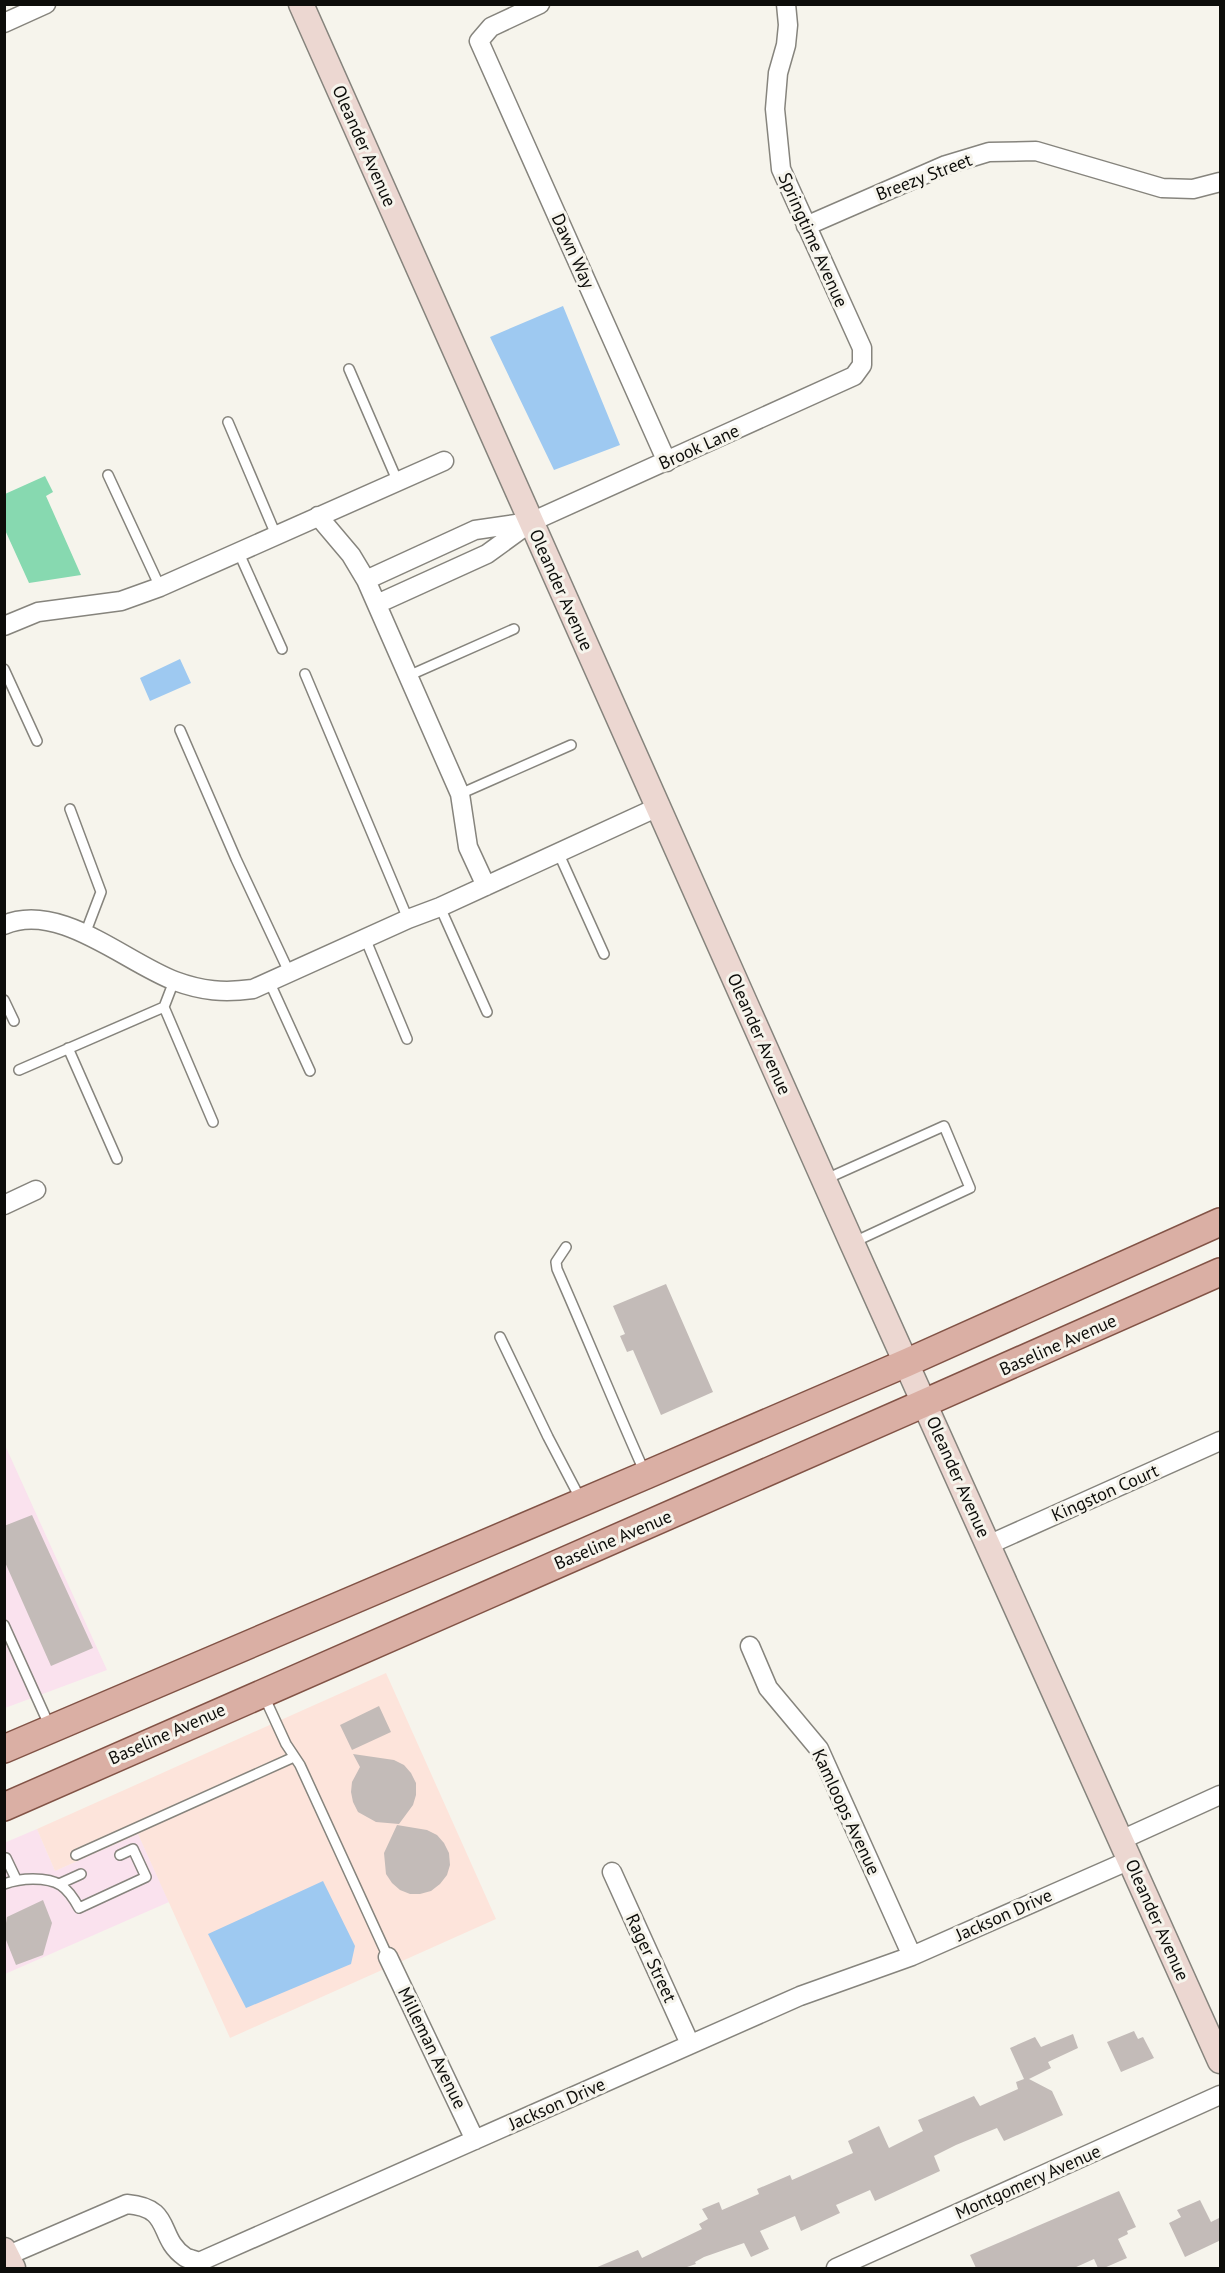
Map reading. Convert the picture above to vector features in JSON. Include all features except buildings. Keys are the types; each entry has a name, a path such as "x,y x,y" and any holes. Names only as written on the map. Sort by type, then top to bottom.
{"main road":[{"path":"4,1749 646,1476 1221,1222"},
{"name":"Baseline Avenue","path":"4,1807 1221,1272"}],"street":[{"path":"4,23 46,4"},
{"name":"Oleander Avenue","path":"301,4 852,1244 1221,2061"},
{"name":"Dawn Way","path":"540,4 491,27 479,41 667,462"},
{"name":"Springtime Avenue","path":"786,4 788,25 786,45 778,73 775,109 781,169 862,348 862,365"},
{"name":"Breezy Street","path":"806,226 946,165 988,152 1036,151 1162,188 1193,189 1221,182"},
{"name":"Brook Lane","path":"531,522 854,376 862,365"},
{"path":"4,626 38,612 121,601 160,587 444,461"},
{"path":"318,516 351,555 366,580 460,794 468,847 486,886"},
{"path":"366,580 476,530 531,522"},
{"path":"376,604 487,554 531,522"},
{"path":"442,545 454,569"},
{"path":"4,925 19,919 61,924 85,934 174,981 226,993 253,988 440,907 658,807"},
{"path":"4,1205 36,1190"},
{"name":"Kingston Court","path":"988,1545 1221,1441"},
{"name":"Kamloops Avenue","path":"750,1646 768,1688 819,1749 912,1956"},
{"name":"Jackson Drive","path":"7,2258 127,2204 141,2205 158,2214 178,2249 185,2256 199,2262 800,1996 912,1956 1126,1850 1221,1795"},
{"name":"Rager Street","path":"612,1872 690,2044"},
{"name":"Milleman Avenue","path":"388,1957 475,2140"},
{"name":"Montgomery Avenue","path":"836,2268 1221,2095"}],"lane":[{"path":"349,369 397,480"},
{"path":"228,422 276,535"},
{"path":"108,475 160,587"},
{"path":"238,551 282,649"},
{"path":"408,676 514,629"},
{"path":"4,669 37,741"},
{"path":"305,674 408,919"},
{"path":"180,730 236,859 289,972"},
{"path":"460,794 571,745"},
{"path":"70,809 101,892 85,934"},
{"path":"558,852 604,954"},
{"path":"440,907 487,1012"},
{"path":"365,938 407,1039"},
{"path":"174,981 164,1007 213,1122"},
{"path":"269,981 310,1071"},
{"path":"4,1000 14,1021"},
{"path":"19,1070 164,1007"},
{"path":"68,1048 117,1159"},
{"path":"823,1179 944,1126 970,1188 852,1244"},
{"path":"566,1247 556,1262 557,1269 646,1476"},
{"path":"500,1337 548,1437 583,1502"},
{"path":"4,1625 51,1729"},
{"path":"262,1692 388,1957"},
{"path":"76,1855 294,1757"},
{"path":"4,1884 16,1879 51,1879 71,1893 79,1908 146,1877 133,1849 120,1855"},
{"path":"5,1857 16,1879"},
{"path":"59,1884 81,1874"}],"shaded area":[{"path":"4,1443 107,1670 5,1708 4,1708"},
{"path":"386,1673 496,1919 230,2038 138,1834 55,1871 37,1829"},
{"path":"37,1829 55,1871 138,1834 169,1902 5,1974 4,1843"}],"green space":[{"path":"45,476 53,492 46,496 81,575 29,583 5,530 5,494"}],"water":[{"path":"563,306 620,445 554,470 490,337"},
{"path":"180,659 191,683 150,701 140,678"},
{"path":"323,1881 355,1946 351,1964 246,2008 208,1934"}]}
